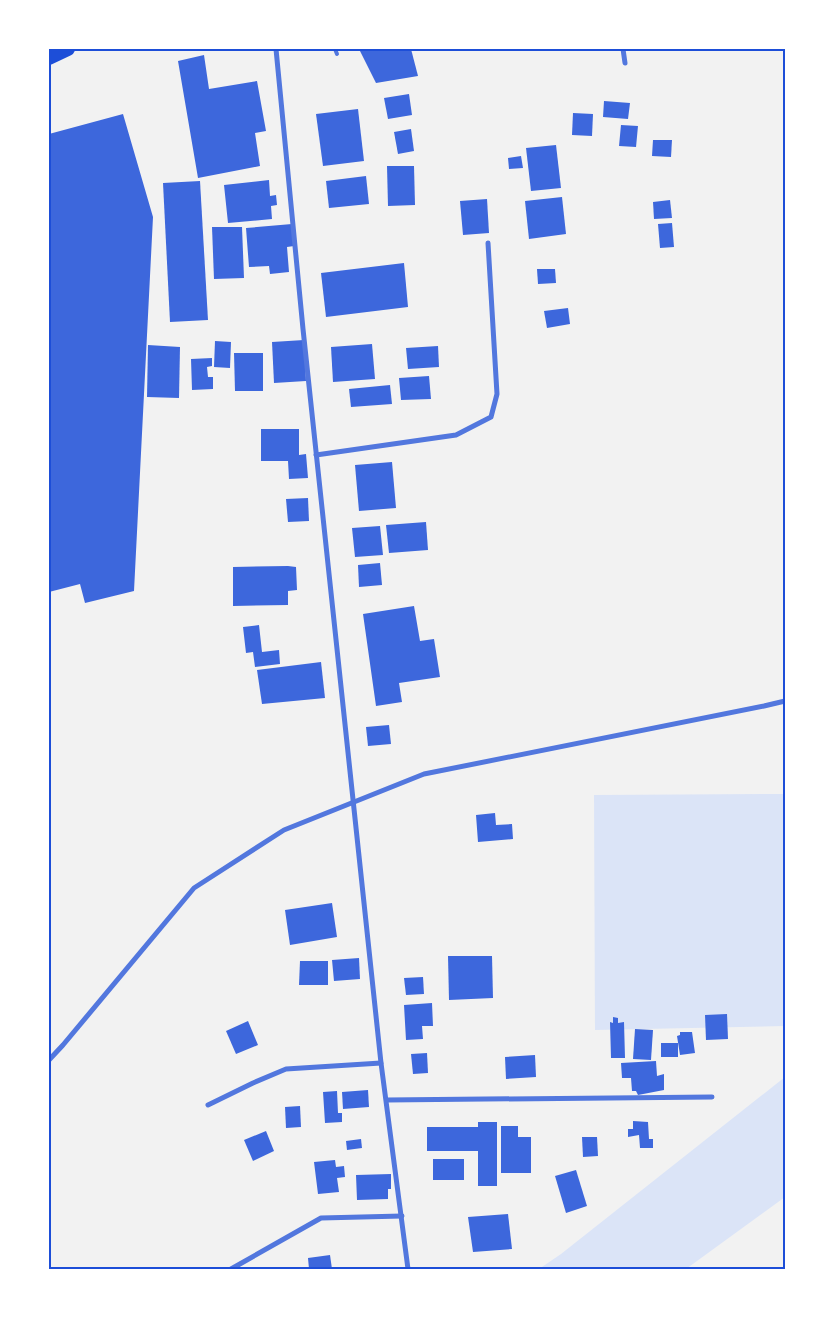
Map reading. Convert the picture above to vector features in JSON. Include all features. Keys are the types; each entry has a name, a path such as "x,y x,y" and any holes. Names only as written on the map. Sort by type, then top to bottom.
{"street":[{"path":"276,49 316,455 381,1063 408,1269"},
{"path":"623,49 625,63"},
{"path":"316,455 456,435 491,417 497,394 488,243"},
{"path":"49,1060 194,888 284,830 424,774 785,701"},
{"path":"208,1105 286,1069 381,1063"},
{"path":"387,1100 712,1097"},
{"path":"231,1269 321,1218 402,1216"}],"lane":[{"path":"335,49 337,54"}],"shaded area":[{"path":"785,794 785,1026 595,1030 594,795"},
{"path":"785,1077 785,1197 686,1269 539,1269 561,1254"}],"building":[{"path":"359,49 411,49 418,76 376,83"},
{"path":"204,55 209,89 257,81 266,131 255,133 260,166 198,178 178,61"},
{"path":"409,94 412,115 388,119 384,98"},
{"path":"604,101 630,103 628,119 603,117"},
{"path":"358,109 364,161 323,166 316,114"},
{"path":"573,113 593,114 592,136 572,135"},
{"path":"123,114 153,217 134,591 85,603 80,584 49,592 49,134"},
{"path":"621,125 638,126 636,147 619,146"},
{"path":"411,129 414,151 398,154 394,132"},
{"path":"653,140 672,140 671,157 652,156"},
{"path":"556,145 561,188 531,191 526,148"},
{"path":"521,156 523,168 509,169 508,158"},
{"path":"387,166 414,166 415,205 388,206"},
{"path":"366,176 369,204 329,208 326,181"},
{"path":"269,180 270,196 276,195 277,205 271,206 272,219 228,223 224,185"},
{"path":"200,181 208,320 170,322 163,183"},
{"path":"562,197 566,234 529,239 525,201"},
{"path":"487,199 489,233 463,235 460,201"},
{"path":"670,200 672,218 654,219 653,202"},
{"path":"672,223 674,247 660,248 658,224"},
{"path":"292,224 294,246 287,247 289,272 270,274 269,266 249,267 246,228"},
{"path":"212,227 242,227 244,278 214,279"},
{"path":"404,263 408,307 326,317 321,273"},
{"path":"537,269 555,269 556,283 538,284"},
{"path":"568,308 570,324 547,328 544,311"},
{"path":"304,340 306,381 274,383 272,342"},
{"path":"215,341 231,342 230,368 214,367"},
{"path":"372,344 375,379 333,382 331,347"},
{"path":"148,345 180,347 179,398 147,397"},
{"path":"438,346 439,367 408,369 406,348"},
{"path":"234,353 263,353 263,391 235,391"},
{"path":"212,358 212,366 207,367 208,377 213,377 213,389 192,390 191,359"},
{"path":"429,376 431,399 401,400 399,378"},
{"path":"390,385 392,404 351,407 349,389"},
{"path":"261,429 299,429 299,455 306,454 308,478 289,479 288,461 261,461"},
{"path":"392,462 396,508 359,511 355,465"},
{"path":"308,498 309,521 288,522 286,499"},
{"path":"426,522 428,550 389,553 386,525"},
{"path":"380,526 383,555 355,557 352,528"},
{"path":"380,563 382,585 359,587 358,565"},
{"path":"233,567 296,567 297,590 288,591 288,605 233,606"},
{"path":"414,606 420,641 434,639 440,677 399,683 402,702 376,706 363,614"},
{"path":"259,625 262,652 279,650 280,664 255,667 253,652 246,653 243,627"},
{"path":"321,662 325,698 262,704 257,670"},
{"path":"389,725 391,744 368,746 366,727"},
{"path":"495,813 496,825 512,824 513,839 478,842 476,815"},
{"path":"332,903 337,937 290,945 285,910"},
{"path":"448,956 492,956 493,998 449,1000"},
{"path":"359,958 360,979 334,981 332,960"},
{"path":"300,961 328,961 328,985 299,985"},
{"path":"423,977 424,994 406,995 404,978"},
{"path":"432,1003 433,1026 422,1026 423,1039 406,1040 404,1005"},
{"path":"727,1014 728,1039 706,1040 705,1015"},
{"path":"613,1017 618,1018 618,1023 624,1022 625,1058 611,1058 610,1022 613,1023"},
{"path":"248,1021 258,1045 236,1054 226,1031"},
{"path":"635,1029 653,1030 651,1060 633,1059"},
{"path":"680,1032 692,1032 695,1053 680,1055 677,1036 680,1035"},
{"path":"661,1043 678,1043 678,1057 661,1057"},
{"path":"427,1053 428,1073 413,1074 411,1054"},
{"path":"535,1055 536,1077 506,1079 505,1057"},
{"path":"656,1061 657,1076 664,1074 664,1090 638,1095 636,1091 632,1091 631,1078 622,1078 621,1063"},
{"path":"368,1090 369,1107 343,1109 342,1092"},
{"path":"337,1091 338,1113 342,1113 342,1122 325,1123 323,1092"},
{"path":"300,1106 301,1127 286,1128 285,1107"},
{"path":"633,1121 648,1122 649,1139 653,1139 653,1148 640,1148 639,1135 628,1137 628,1129 633,1129"},
{"path":"478,1122 497,1122 497,1186 478,1186 478,1151 427,1151 427,1127 478,1127"},
{"path":"501,1126 518,1126 518,1137 531,1137 531,1173 501,1173"},
{"path":"266,1131 274,1151 253,1161 244,1140"},
{"path":"582,1137 597,1137 598,1156 583,1157"},
{"path":"361,1139 362,1148 347,1150 346,1141"},
{"path":"433,1159 464,1159 464,1180 433,1180"},
{"path":"335,1160 336,1167 344,1166 345,1177 337,1178 339,1192 318,1194 314,1162"},
{"path":"576,1170 587,1206 566,1213 555,1176"},
{"path":"391,1174 391,1189 388,1189 388,1199 357,1200 356,1175"},
{"path":"508,1214 512,1249 473,1252 468,1217"},
{"path":"330,1255 332,1269 309,1269 308,1258"}]}
